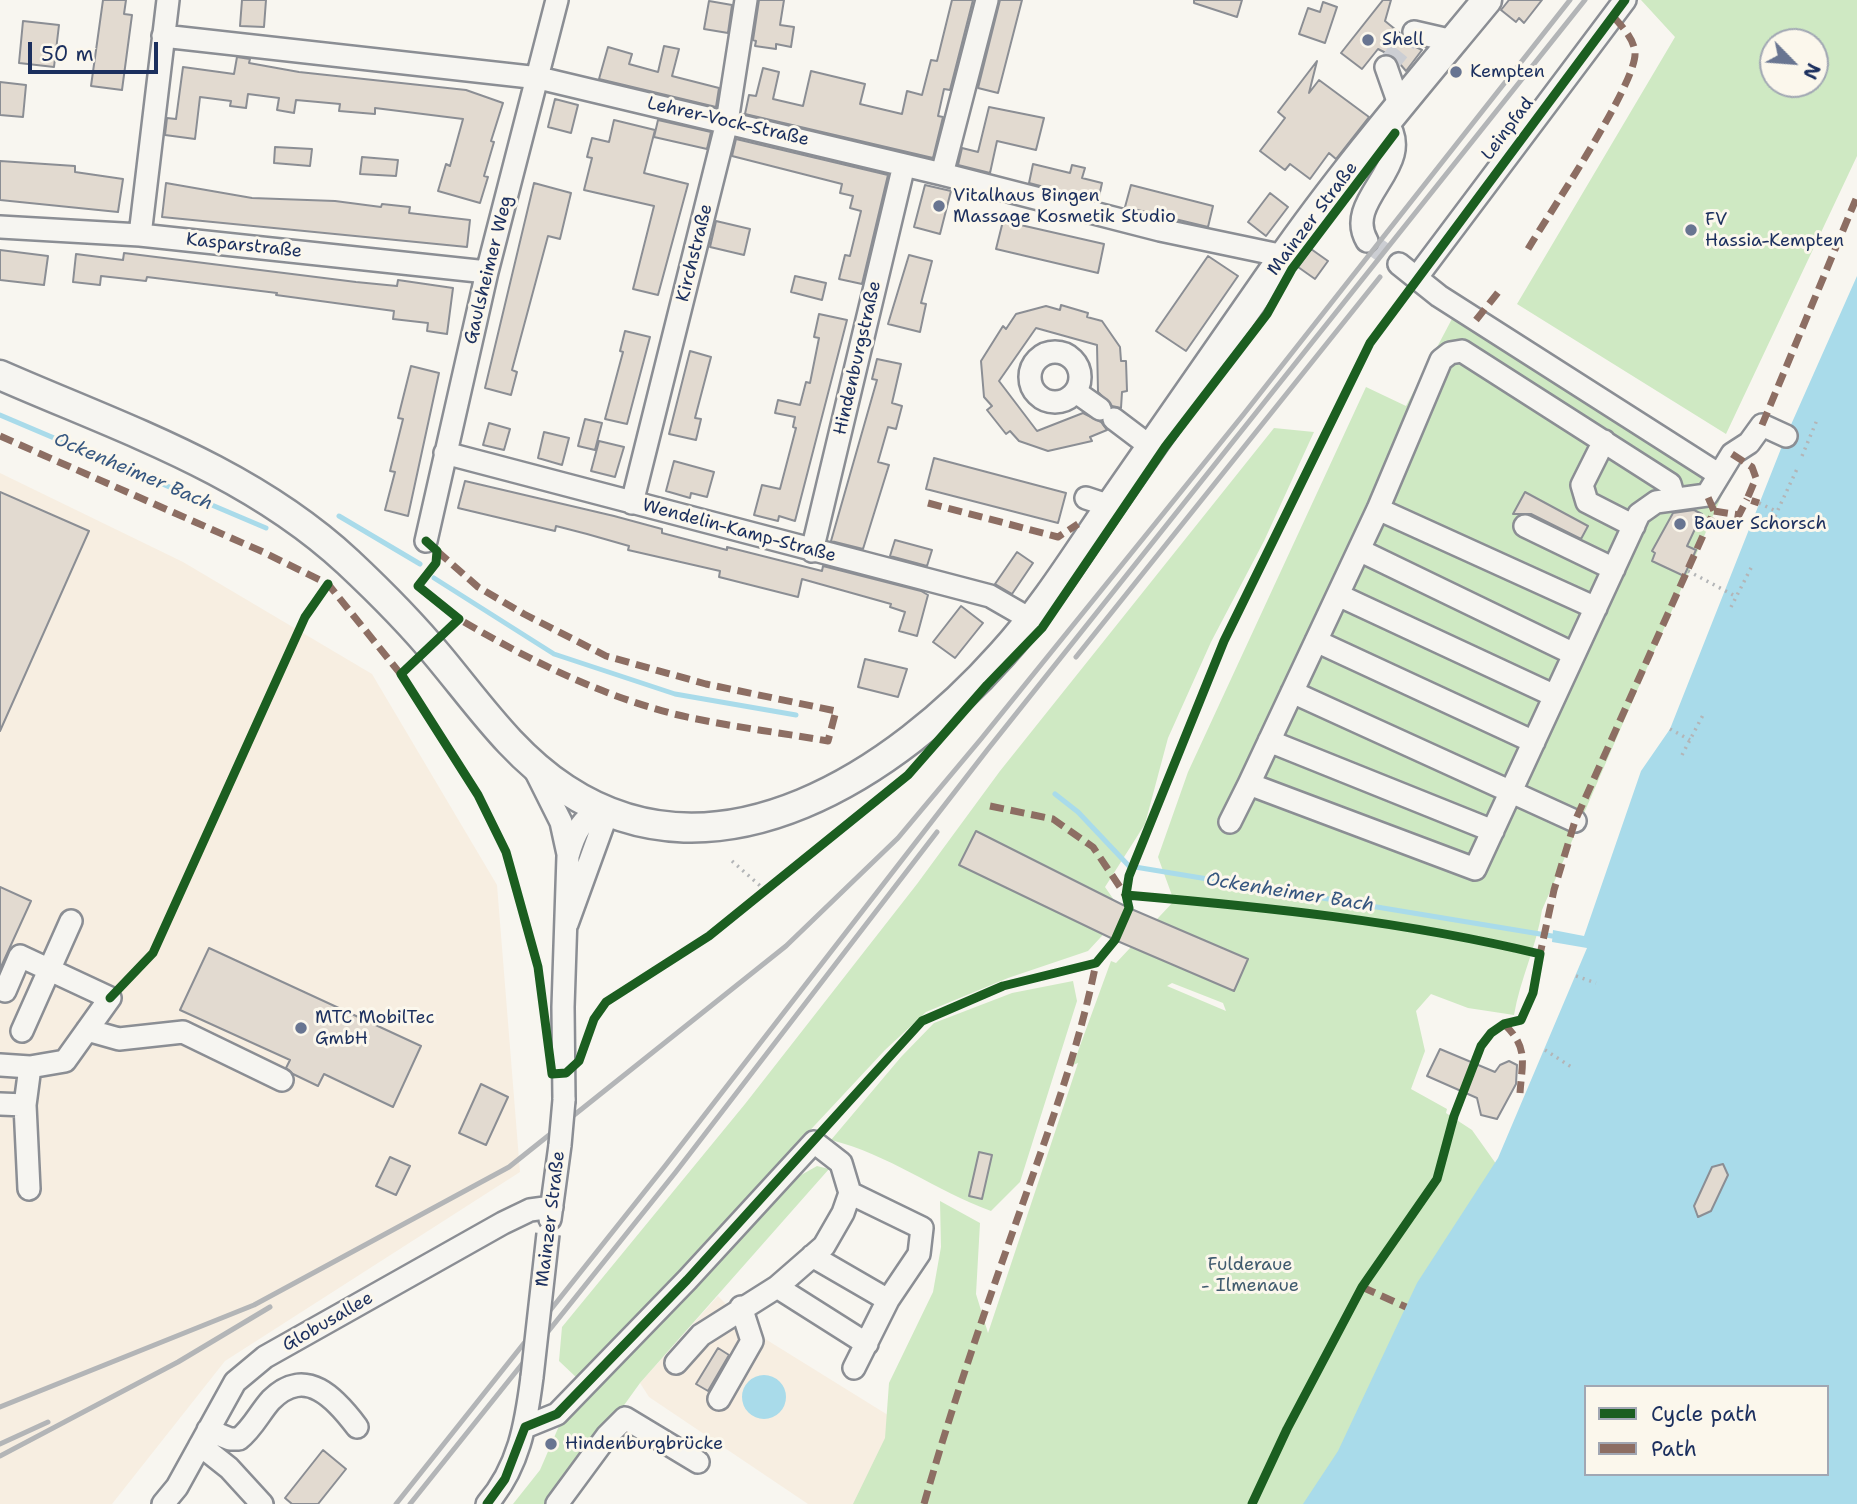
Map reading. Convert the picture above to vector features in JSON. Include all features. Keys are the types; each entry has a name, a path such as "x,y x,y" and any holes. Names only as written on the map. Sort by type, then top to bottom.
{"main road":[{"name":"Mainzer Straße","path":"608,811 659,823 705,828 743,824 793,808 852,779 929,724 1003,653 1030,619 1098,502 1151,447 1284,256 1393,113 1487,0"},
{"path":"0,374 208,466 296,520 381,593 424,640 493,725 532,764 565,789 608,811"}],"street":[{"path":"140,235 168,0"},
{"name":"Gaulsheimer Weg","path":"426,541 487,272 557,0"},
{"name":"Kirchstraße","path":"632,503 727,122 746,0"},
{"path":"942,174 987,0"},
{"name":"Leinpfad","path":"1417,277 1625,0"},
{"path":"1414,32 1453,41"},
{"name":"Lehrer-Vock-Straße","path":"163,36 539,78 942,174 1160,230 1284,256"},
{"path":"1367,241 1362,232 1362,219 1396,149 1386,67"},
{"name":"Hindenburgstraße","path":"812,551 904,165"},
{"name":"Kasparstraße","path":"0,227 140,235 487,272"},
{"path":"1399,264 1439,296 1718,474"},
{"path":"1230,822 1378,509 1441,360 1450,353 1462,351 1604,441 1670,484 1674,498"},
{"path":"1076,392 1151,447"},
{"path":"1249,784 1475,869 1639,514 1656,502 1707,495 1732,454 1749,443 1762,425 1786,436"},
{"path":"1604,441 1582,485 1587,502 1634,526"},
{"name":"Wendelin-Kamp-Straße","path":"444,453 990,596 1030,619"},
{"path":"1378,509 1596,608"},
{"path":"1525,526 1614,569"},
{"path":"1359,550 1574,654"},
{"path":"1338,595 1555,696"},
{"path":"1316,641 1534,742"},
{"path":"1292,692 1575,821"},
{"path":"1269,741 1493,831"},
{"path":"532,764 561,822 568,856"},
{"name":"Mainzer Straße","path":"486,1504 505,1479 526,1427 533,1377 564,1100 563,996 568,856 575,834 586,819 600,811 608,811 567,924"},
{"path":"22,1031 71,921"},
{"path":"0,989 5,991 20,956 110,998 65,1061 30,1067 0,1065"},
{"path":"87,1030 119,1039 183,1032 282,1080"},
{"path":"29,1189 25,1105 30,1067"},
{"path":"0,1104 25,1105"},
{"path":"526,1427 556,1415 687,1280 814,1142 841,1163 850,1193 843,1213 824,1246 777,1287 741,1307 701,1335 676,1363"},
{"path":"850,1193 922,1228 919,1254 888,1300 853,1368"},
{"name":"Globusallee","path":"163,1504 177,1487 234,1382 265,1357 503,1223 530,1210 552,1207"},
{"path":"812,1256 888,1300"},
{"path":"777,1287 867,1343"},
{"path":"719,1399 752,1341 741,1307"},
{"path":"204,1438 239,1438 272,1399 292,1387 322,1390 331,1396 357,1427"},
{"path":"557,1504 607,1436 625,1418 698,1462"},
{"path":"204,1438 262,1504"}],"path":[{"path":"1802,456 1816,420"},
{"path":"1769,529 1797,469"},
{"path":"1759,503 1777,512"},
{"path":"1731,607 1752,566"},
{"path":"1688,571 1737,597"},
{"path":"1682,755 1703,715"},
{"path":"1670,729 1690,740"},
{"path":"732,861 766,891"},
{"path":"1576,976 1596,983"},
{"path":"1545,1050 1573,1068"}],"shaded area":[{"path":"0,473 183,562 372,674 497,885 520,1172 225,1361 112,1504 0,1504"},
{"path":"718,1296 754,1332 904,1425 861,1504 808,1504 649,1397 640,1383"}],"green space":[{"name":"FV Hassia-Kempten","path":"1641,0 1857,0 1857,156 1726,434 1517,304 1675,37"},
{"name":"Fulderaue - Ilmenaue","path":"1454,315 1725,488 1542,910 1514,1015 1468,1008 1431,994 1416,1011 1425,1051 1411,1089 1447,1109 1446,1113 1472,1130 1499,1168 1585,1385 1584,1476 1592,1476 1676,1504 853,1504 885,1438 889,1383 933,1292 941,1247 940,1201 980,1223 976,1294 988,1333 1078,1063 1073,1065 1111,961 1116,963 1174,901 1158,857 1188,772 1366,387 1406,406","holes":["1172,983 1223,1003 1226,1011 1167,986"]},
{"path":"1274,428 1314,432 1264,541 1211,642 1168,738 1145,824 1105,887 1123,913 1088,951 1008,978 926,1012 885,1050 578,1379 559,1361 562,1327 745,1104 917,884 1000,771"},
{"path":"1073,981 1077,1001 1020,1182 991,1211 872,1154 831,1140 901,1057 934,1023 1012,993"},
{"path":"817,1166 829,1169 640,1383 553,1504 513,1504 540,1470 559,1426 794,1179"}],"water":[{"path":"1857,276 1857,1504 1303,1504 1338,1451 1417,1283 1498,1158 1587,948 1552,942 1553,930 1584,936 1641,771 1670,729 1786,436"},
{"path":"764,1375 773,1376 780,1381 785,1388 785,1406 780,1413 773,1418 764,1419 755,1418 748,1413 743,1406 742,1397 743,1388 748,1381 755,1376"}],"building":[{"path":"103,0 126,0 124,14 132,15 122,90 91,86"},
{"path":"242,0 266,0 264,27 240,26"},
{"path":"759,0 784,0 780,25 794,27 791,47 776,44 776,49 755,46 756,41 753,40"},
{"path":"952,0 973,0 950,90 944,89 938,116 943,117 933,158 745,114 749,95 756,96 763,68 779,72 773,99 803,106 811,71 865,84 860,104 902,114 907,91 922,95 931,60 937,61"},
{"path":"1000,0 1022,0 998,93 978,88"},
{"path":"1194,0 1242,0 1237,17 1194,3"},
{"path":"1383,0 1391,0 1385,21 1401,34 1406,42 1422,50 1406,71 1394,57 1378,49 1362,69 1341,53"},
{"path":"1509,0 1542,0 1524,23 1519,18 1516,22 1501,10"},
{"path":"709,1 732,5 728,33 704,29"},
{"path":"1323,2 1337,7 1325,43 1299,34 1308,8 1320,12"},
{"path":"23,21 59,25 54,67 19,63"},
{"path":"664,46 679,49 672,76 719,88 716,107 599,79 608,47 632,54 629,64 658,72"},
{"path":"237,57 250,59 249,63 299,72 466,90 503,103 491,141 494,142 484,176 488,177 480,203 438,191 446,164 450,166 463,119 375,108 375,114 339,111 340,104 296,100 294,113 277,110 279,98 248,94 246,108 230,106 231,101 200,97 195,139 165,135 167,118 176,119 183,67 234,74"},
{"path":"1317,61 1309,93 1319,80 1369,117 1336,159 1329,153 1310,179 1290,164 1285,170 1260,151 1285,118 1278,112"},
{"path":"0,82 26,85 23,117 0,115"},
{"path":"555,99 578,105 571,133 548,127"},
{"path":"989,107 1044,118 1036,150 997,141 990,173 958,165 962,148 978,152"},
{"path":"614,120 655,130 644,173 688,184 658,295 633,289 654,206 584,190 592,158 587,157 592,138 609,142"},
{"path":"658,120 711,132 707,149 654,137"},
{"path":"736,139 888,175 862,284 839,279 845,255 850,256 861,211 850,208 853,196 840,193 842,184 732,156"},
{"path":"275,147 312,149 310,166 274,163"},
{"path":"362,157 398,160 396,176 360,174"},
{"path":"0,161 75,166 75,172 123,179 118,212 0,200"},
{"path":"1033,164 1070,173 1072,165 1085,168 1082,178 1102,183 1098,201 1029,183"},
{"path":"166,183 252,198 410,207 409,213 470,220 467,247 162,217"},
{"path":"534,183 571,193 560,239 548,236 512,370 517,372 511,395 485,388"},
{"path":"925,185 951,191 940,234 914,227"},
{"path":"1131,185 1213,206 1208,227 1125,207"},
{"path":"1270,193 1288,207 1266,236 1248,222"},
{"path":"716,221 750,229 744,255 710,247"},
{"path":"1003,221 1104,244 1098,273 996,249"},
{"path":"1311,249 1328,261 1315,279 1298,267"},
{"path":"0,250 48,256 44,285 0,280"},
{"path":"124,253 356,282 397,286 398,280 453,288 447,334 427,331 428,323 393,319 394,311 276,295 277,293 147,277 146,281 101,276 100,285 73,282 76,254 123,260"},
{"path":"909,255 932,261 921,303 926,304 920,332 888,324"},
{"path":"1208,256 1238,276 1186,351 1156,331"},
{"path":"795,276 826,283 822,300 791,292"},
{"path":"1061,305 1088,313 1087,317 1102,321 1120,347 1121,361 1126,361 1127,391 1122,392 1121,408 1112,406 1098,392 1097,345 1036,328 999,381 1037,431 1083,413 1101,422 1107,430 1090,437 1092,441 1048,451 1019,441 1010,431 1006,434 987,410 992,406 984,397 981,361 1003,326 1006,329 1016,314 1046,306 1060,310"},
{"path":"819,314 847,320 795,521 779,516 778,521 754,515 762,485 780,489 796,428 793,427 795,417 775,413 778,400 800,405 806,382 810,383 819,338 814,337"},
{"path":"625,331 650,337 627,424 605,419 623,352 620,351"},
{"path":"690,351 711,357 695,418 701,419 696,440 669,434"},
{"path":"877,359 901,364 892,403 902,406 896,429 888,427 878,462 889,465 863,549 831,541 877,380 872,379"},
{"path":"411,366 439,373 408,516 385,510 395,472 390,471 403,419 398,418"},
{"path":"585,419 602,423 595,450 578,446"},
{"path":"489,423 510,429 504,450 483,445"},
{"path":"544,432 569,438 562,465 538,458"},
{"path":"599,441 624,447 615,477 591,471"},
{"path":"934,458 1066,493 1058,523 926,489"},
{"path":"674,461 714,472 707,497 691,493 690,498 666,491"},
{"path":"465,481 614,516 662,529 662,533 727,550 727,547 822,571 823,566 921,591 928,595 917,636 899,631 905,612 890,607 891,604 802,579 798,597 719,577 720,571 628,550 629,546 587,534 556,526 555,531 458,508"},
{"path":"0,492 89,531 0,731"},
{"path":"1525,492 1588,526 1581,539 1531,514 1513,514"},
{"path":"1694,510 1702,514 1687,546 1696,550 1684,576 1652,561 1655,553 1652,551 1673,513"},
{"path":"895,540 932,550 927,566 890,556"},
{"path":"1017,552 1033,563 1012,594 995,584"},
{"path":"961,606 983,623 955,658 933,642"},
{"path":"865,659 907,669 898,697 858,687"},
{"path":"976,831 1129,908 1248,959 1234,991 1115,940 959,865"},
{"path":"0,887 31,901 0,969"},
{"name":"MTC MobilTec GmbH","path":"209,948 421,1046 393,1107 324,1074 318,1086 286,1068 290,1060 180,1010"},
{"path":"1440,1049 1495,1072 1500,1065 1509,1061 1517,1065 1516,1084 1497,1119 1481,1115 1477,1098 1427,1076"},
{"path":"481,1084 508,1097 486,1145 459,1133"},
{"path":"979,1152 992,1155 982,1199 969,1196"},
{"path":"390,1157 410,1166 396,1195 376,1186"},
{"path":"1723,1164 1728,1175 1711,1211 1698,1217 1694,1206 1712,1167"},
{"path":"718,1348 729,1355 708,1391 696,1384"},
{"path":"323,1450 346,1469 318,1504 292,1504 285,1498"}],"waterway":[{"name":"Ockenheimer Bach","path":"0,415 266,528"},
{"name":"Ockenheimer Bach","path":"339,516 420,564"},
{"name":"Ockenheimer Bach","path":"434,578 554,654 675,694 796,715"},
{"name":"Ockenheimer Bach","path":"1055,794 1078,812 1129,866 1552,936"}],"tunnel":[{"path":"1386,67 1414,32"},
{"path":"1367,241 1399,264"}],"railway":[{"path":"0,1407 254,1305 509,1167 786,946 898,838 981,739 1243,415 1570,0"},
{"path":"396,1504 665,1166 988,749 1585,0"},
{"path":"1076,657 1380,277"},
{"path":"410,1504 675,1173 937,832"},
{"path":"0,1456 178,1362 270,1307"},
{"path":"0,1444 48,1422"}],"marked path":[{"path":"1528,249 1608,119 1632,68 1634,47 1627,32 1613,16"},
{"path":"1762,425 1856,199"},
{"path":"1476,320 1500,290"},
{"path":"0,436 263,552 328,584 403,677"},
{"path":"1732,454 1752,467 1756,478 1747,499 1759,503"},
{"path":"1539,959 1554,890 1575,821 1714,511 1707,495"},
{"path":"1714,511 1739,515 1747,499"},
{"path":"928,503 1058,537 1078,524"},
{"path":"437,551 478,587 606,656 706,684 836,711 828,741 712,722 645,706 563,674 459,619"},
{"path":"990,806 1053,819 1093,847 1126,896"},
{"path":"924,1504 966,1367 1059,1098 1080,1031 1096,963"},
{"path":"1504,1024 1521,1048 1520,1093"},
{"path":"1362,1287 1406,1307"}],"cycle path":[{"path":"487,1504 505,1479 525,1427 557,1414 687,1280 922,1021 1003,986 1096,963 1115,940 1129,908 1126,895 1129,876 1224,641 1370,343 1625,0"},
{"path":"426,541 437,551 436,563 418,586 459,619 401,674 478,795 506,852 538,967 552,1074 566,1073 579,1061 594,1019 606,1002 709,936 908,775 987,685 1042,628 1165,447 1267,314 1292,269 1395,133"},
{"path":"110,998 153,953 305,617 328,584"},
{"path":"1126,895 1385,924 1540,954 1533,993 1521,1020 1504,1024 1491,1033 1481,1046 1454,1116 1437,1179 1362,1287 1287,1429 1252,1504"}],"place":[{"name":"Shell","path":"1368,40"},
{"name":"Kempten","path":"1456,72"},
{"name":"Vitalhaus Bingen Massage Kosmetik Studio","path":"939,206"},
{"name":"FV Hassia-Kempten","path":"1691,230"},
{"name":"Bauer Schorsch","path":"1680,524"},
{"name":"MTC MobilTec GmbH","path":"301,1028"},
{"name":"Hindenburgbrücke","path":"551,1444"}]}
